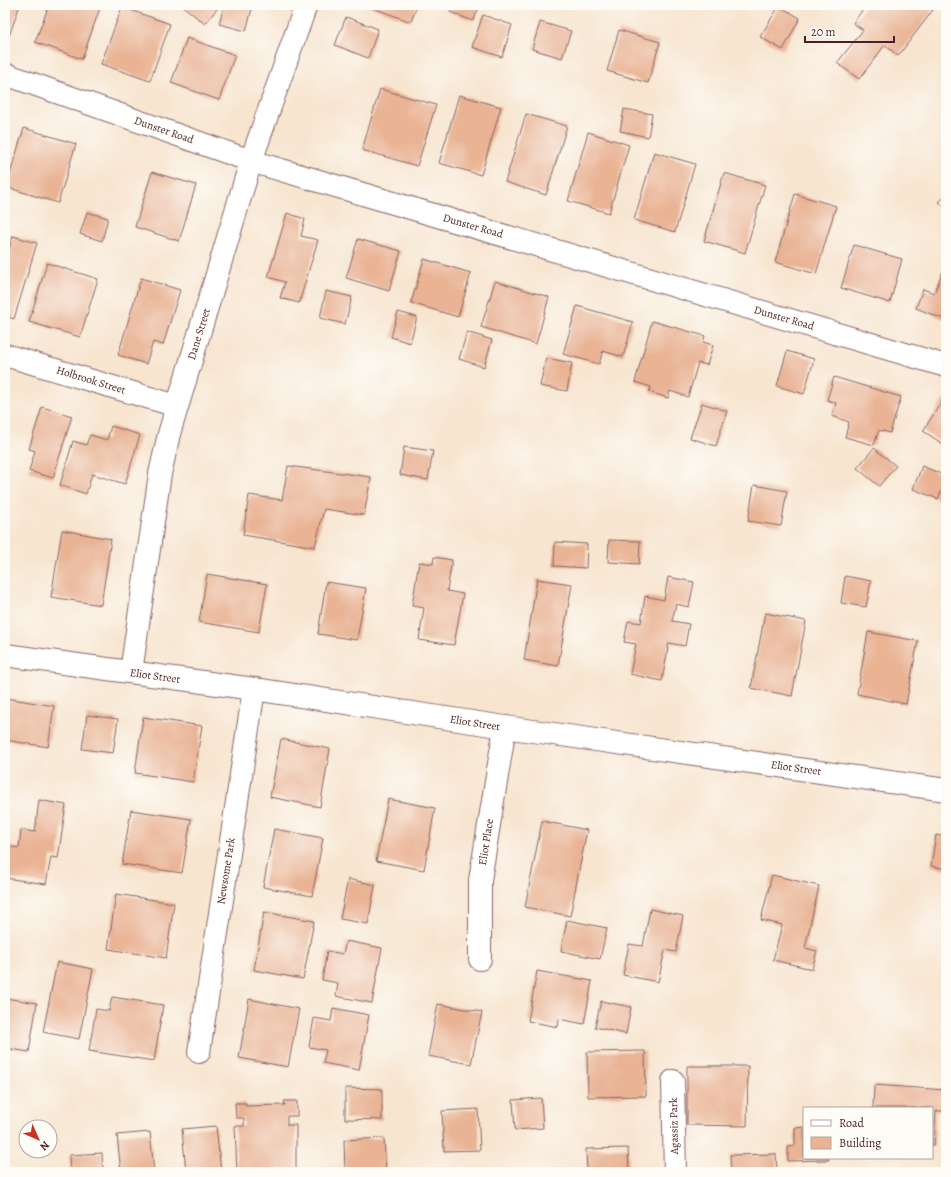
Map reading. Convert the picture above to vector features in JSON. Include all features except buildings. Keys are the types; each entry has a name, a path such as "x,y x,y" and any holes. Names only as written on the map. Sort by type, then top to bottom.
{"street":[{"name":"Dane Street","path":"131,672 160,474 176,406 251,161 306,5"},
{"name":"Dunster Road","path":"5,74 251,161 946,366"},
{"name":"Holbrook Street","path":"5,355 176,406"},
{"name":"Eliot Street","path":"5,655 254,689 505,727 946,790"},
{"name":"Newsome Park","path":"199,1052 254,689"},
{"name":"Eliot Place","path":"480,959 480,880 505,727"},
{"name":"Agassiz Park","path":"673,1081 675,1172"}]}
